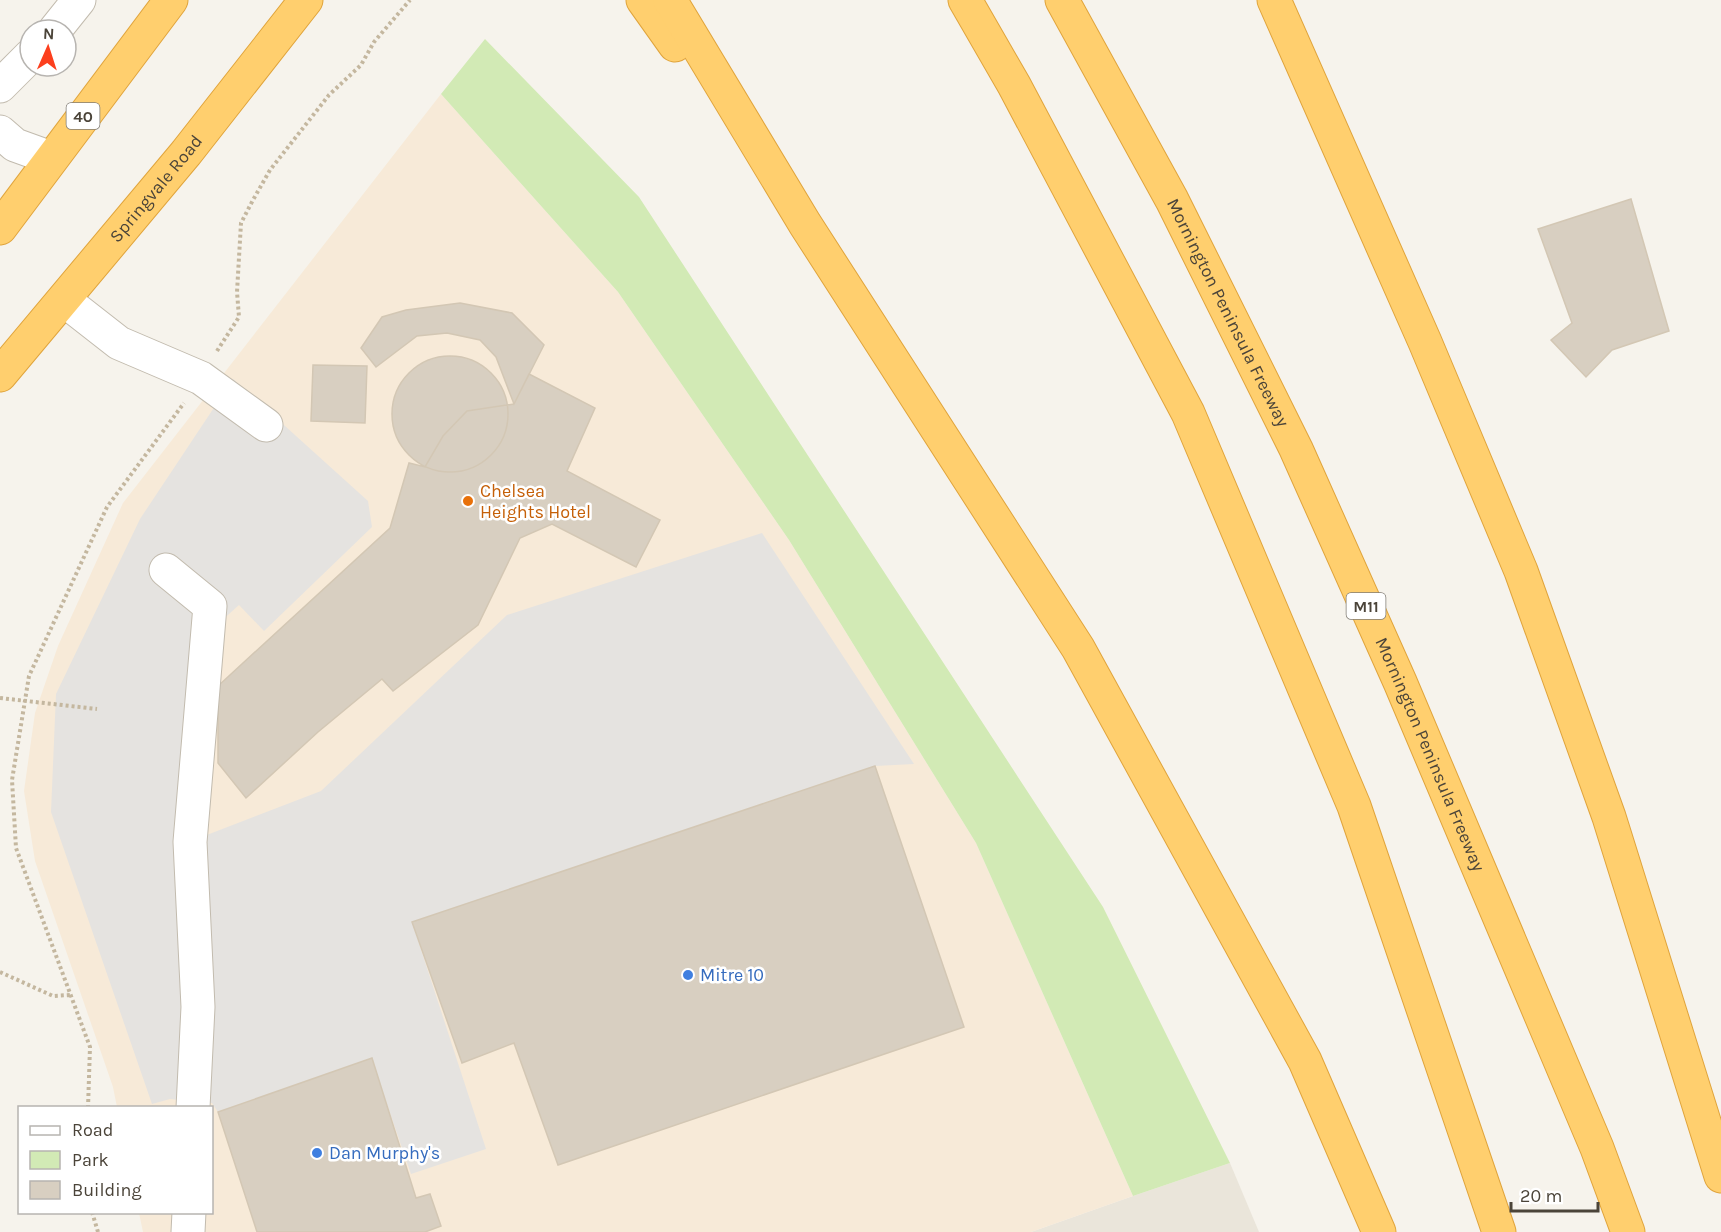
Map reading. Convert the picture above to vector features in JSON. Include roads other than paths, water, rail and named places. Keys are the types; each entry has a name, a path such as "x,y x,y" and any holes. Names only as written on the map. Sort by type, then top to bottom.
{"highway":[{"name":"40","path":"2,221 171,0"},
{"name":"Springvale Road","path":"0,375 186,153 306,0"},
{"path":"643,0 804,224"},
{"path":"670,0 804,224 1078,648 1305,1061 1379,1232"},
{"path":"965,0 1014,86 1188,413 1354,806 1499,1232"},
{"name":"Mornington Peninsula Freeway","path":"1062,0 1172,200 1296,449 1405,693 1597,1148 1628,1232"},
{"path":"1274,0 1425,342 1521,572 1609,817 1721,1176"}],"lane":[{"path":"65,18 80,0"},
{"path":"0,86 18,68"},
{"path":"0,132 15,145 51,158"},
{"path":"64,300 119,343 201,378 266,424"},
{"path":"166,570 210,606 190,842 198,1007 194,1106"},
{"path":"188,1232 189,1214"}],"place":[{"name":"Chelsea Heights Hotel","path":"468,501"},
{"name":"Mitre 10","path":"688,975"},
{"name":"Dan Murphy's","path":"317,1153"}]}
